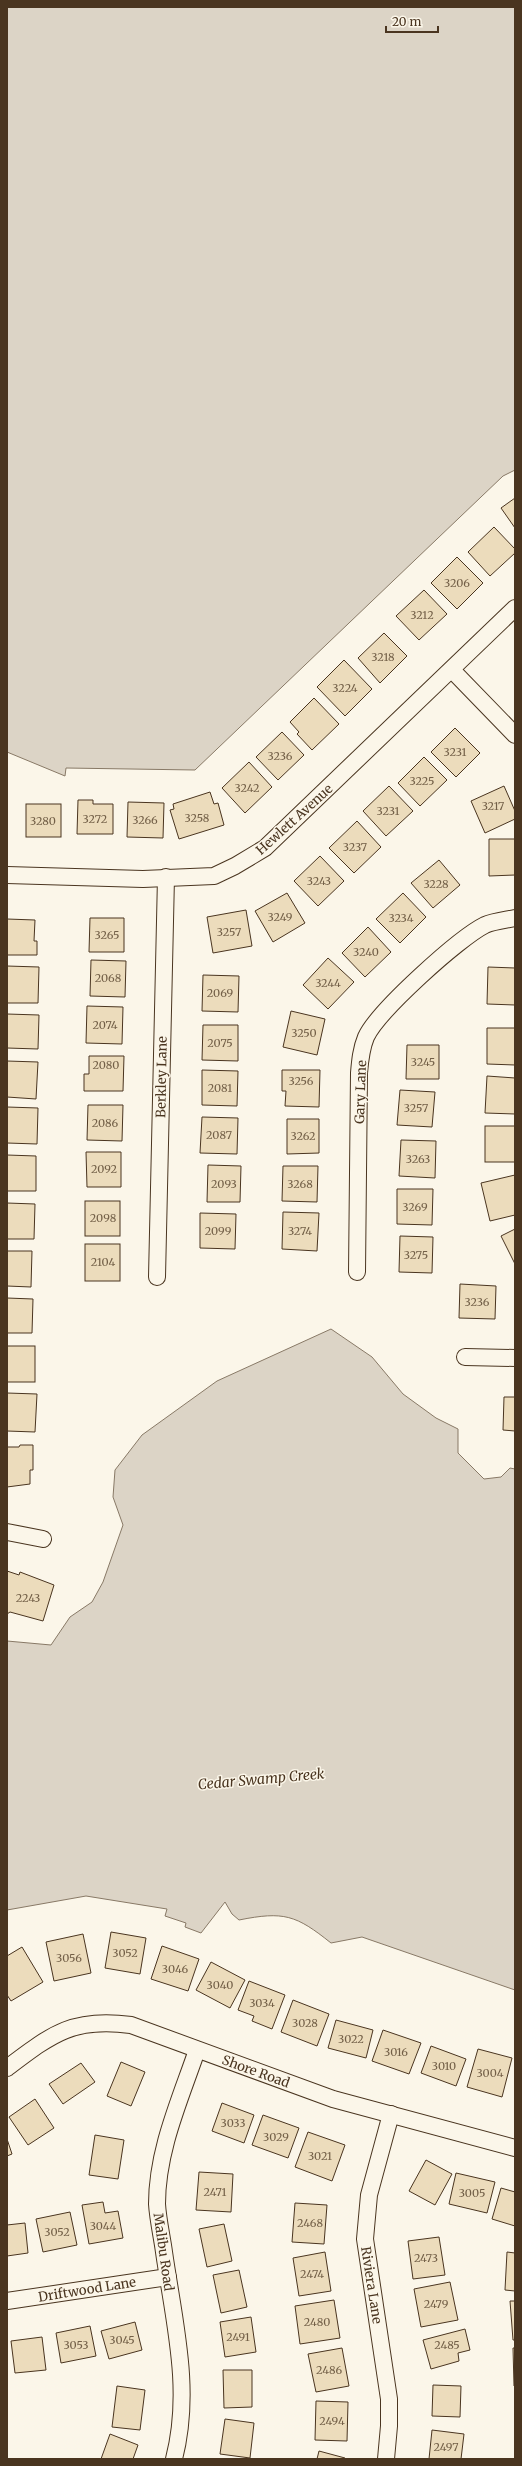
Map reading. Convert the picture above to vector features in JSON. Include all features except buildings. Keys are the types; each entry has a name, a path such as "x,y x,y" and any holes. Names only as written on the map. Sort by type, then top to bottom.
{"street":[{"name":"Hewlett Avenue","path":"7,875 144,879 214,876 235,866 265,848 515,608"},
{"path":"452,670 515,735"},
{"name":"Berkley Lane","path":"157,1277 166,877"},
{"name":"Gary Lane","path":"357,1272 359,1073 361,1055 367,1037 385,1011 460,941 486,925 515,918"},
{"path":"465,1357 515,1358"},
{"path":"7,1532 43,1539"},
{"name":"Shore Road","path":"7,2068 60,2031 85,2023 106,2022 131,2025 333,2099 515,2148"},
{"name":"Malibu Road","path":"174,2459 181,2433 183,2384 157,2206 158,2174 164,2145 198,2050"},
{"name":"Riviera Lane","path":"386,2459 389,2426 389,2399 365,2239 368,2195 391,2114"},
{"name":"Driftwood Lane","path":"7,2301 168,2277"}],"water":[{"path":"7,7 515,7 515,470 503,476 195,770 66,768 65,776 7,752"},
{"name":"Cedar Swamp Creek","path":"331,1329 372,1357 403,1394 436,1418 458,1429 458,1453 484,1479 501,1477 510,1468 515,1469 515,1990 362,1937 331,1943 308,1926 289,1918 267,1916 239,1920 232,1914 225,1902 201,1933 185,1927 186,1923 165,1916 167,1909 86,1896 7,1910 7,1641 51,1645 70,1617 92,1602 103,1582 123,1525 113,1497 115,1470 142,1435 217,1381"}]}
